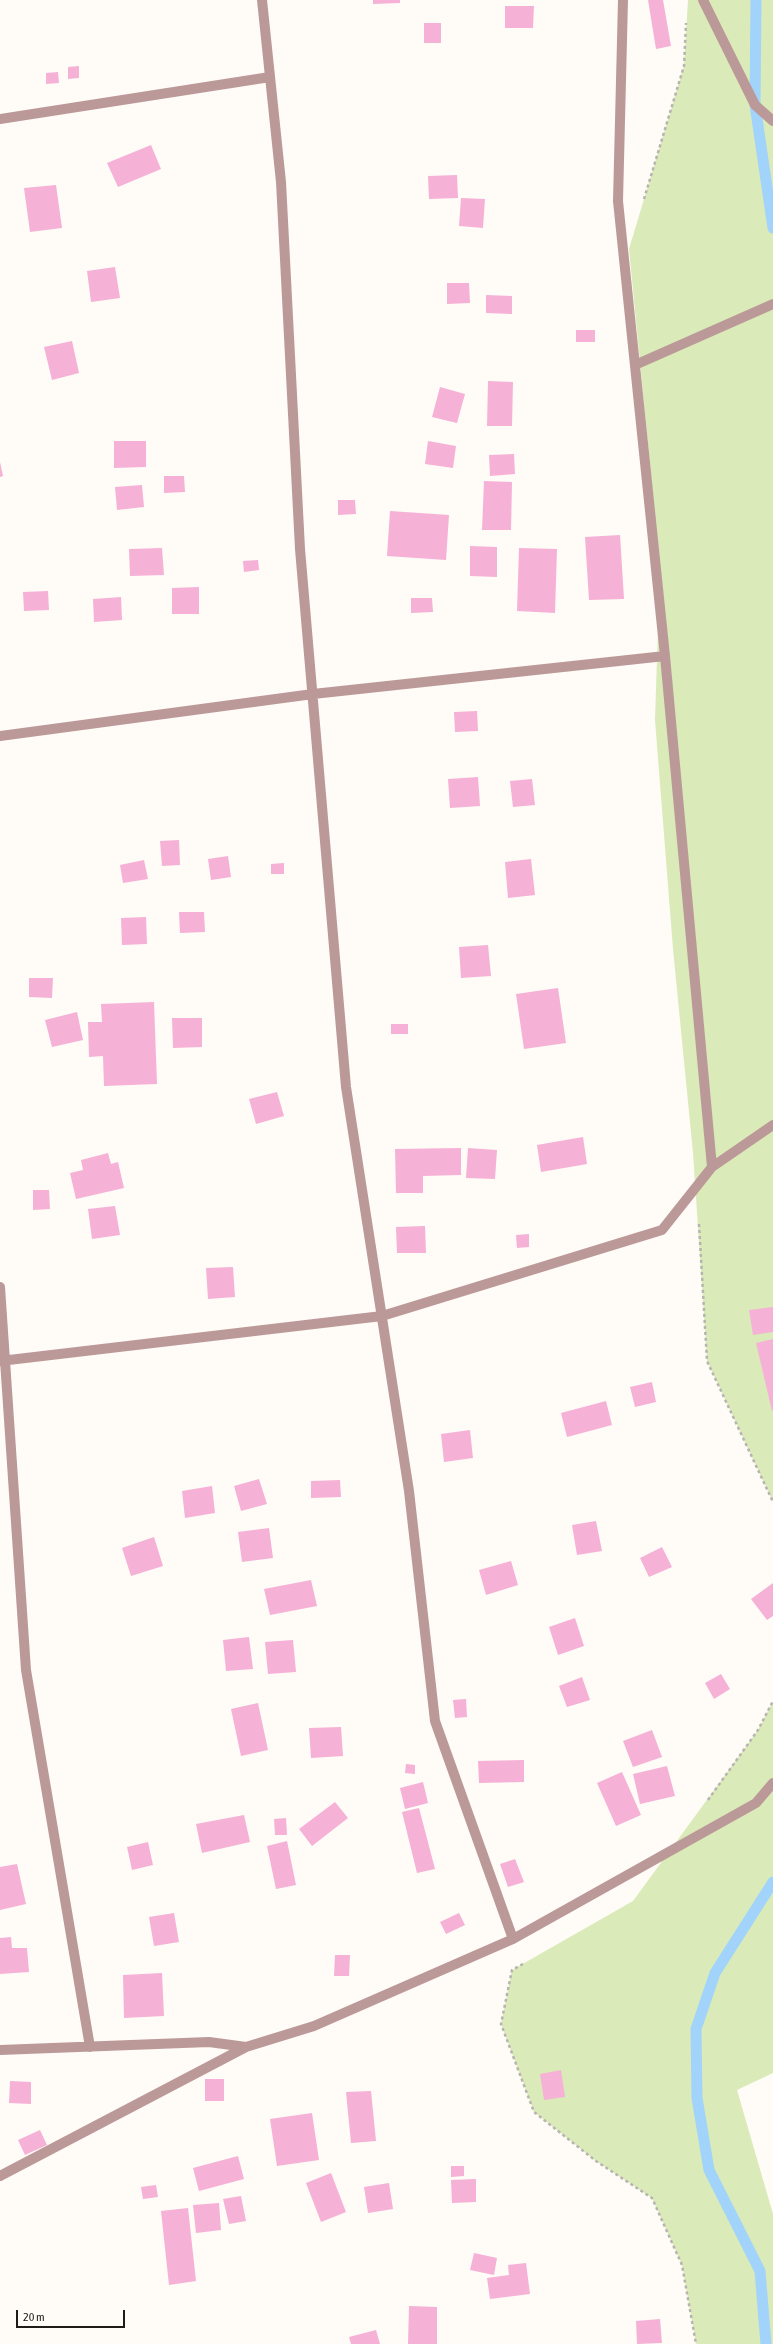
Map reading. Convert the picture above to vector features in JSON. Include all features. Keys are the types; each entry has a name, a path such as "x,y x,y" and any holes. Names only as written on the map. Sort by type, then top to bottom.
{"street":[{"path":"262,0 280,182 300,549 346,1087 409,1491 435,1721 513,1939"},
{"path":"623,0 618,201 665,656 712,1167"},
{"path":"703,0 755,105 773,120"},
{"path":"0,119 270,77"},
{"path":"635,365 773,304"},
{"path":"0,736 313,694 665,656"},
{"path":"3,1361 382,1316 662,1230 712,1167 773,1125"},
{"path":"0,1287 3,1361 26,1670 90,2047"},
{"path":"0,2176 246,2047 314,2026 513,1939 756,1804 773,1783"},
{"path":"0,2050 209,2042 246,2047"}],"path":[{"path":"707,1802 758,1730 773,1701"},
{"path":"525,1962 512,1970 501,2024 534,2112 596,2161 652,2198 682,2265 696,2344"}],"green space":[{"path":"688,0 773,0 773,1502 707,1361 693,1153 673,949 655,720 660,568 629,249 684,66"},
{"path":"773,1701 773,2073 737,2090 773,2214 773,2344 696,2344 682,2265 652,2198 596,2161 534,2112 501,2024 512,1970 633,1901 758,1730"}],"building":[{"path":"373,0 400,0 400,3 373,4"},
{"path":"648,0 663,0 671,46 656,49"},
{"path":"505,6 534,6 533,28 505,28"},
{"path":"424,23 441,23 441,43 424,43"},
{"path":"79,66 79,78 68,79 68,67"},
{"path":"58,72 59,83 46,84 46,73"},
{"path":"151,145 161,169 118,187 107,163"},
{"path":"457,175 458,198 429,199 428,176"},
{"path":"56,185 62,228 30,232 24,188"},
{"path":"461,198 485,199 483,228 459,226"},
{"path":"115,267 120,298 91,302 87,271"},
{"path":"447,283 469,283 470,303 447,304"},
{"path":"486,295 512,296 512,314 486,313"},
{"path":"576,330 595,330 595,342 576,342"},
{"path":"72,341 79,373 52,380 44,347"},
{"path":"488,381 513,382 512,426 487,426"},
{"path":"440,387 465,394 457,423 432,417"},
{"path":"114,441 146,441 146,467 114,468"},
{"path":"428,441 456,446 453,468 425,464"},
{"path":"514,454 515,474 490,476 489,455"},
{"path":"0,462 3,476 0,477"},
{"path":"164,476 184,476 185,492 164,493"},
{"path":"484,481 512,482 511,530 482,530"},
{"path":"142,485 144,507 117,510 115,487"},
{"path":"338,500 355,500 356,514 338,515"},
{"path":"390,511 449,515 446,560 387,556"},
{"path":"620,535 624,599 589,600 585,537"},
{"path":"470,546 497,547 497,577 470,576"},
{"path":"162,548 164,575 130,576 129,549"},
{"path":"519,548 557,549 555,613 517,611"},
{"path":"258,560 259,570 244,572 243,561"},
{"path":"199,587 199,614 172,614 172,588"},
{"path":"48,591 49,610 24,611 23,592"},
{"path":"121,597 122,620 94,622 93,599"},
{"path":"411,598 432,598 433,612 411,613"},
{"path":"477,711 478,731 455,732 454,712"},
{"path":"478,777 480,806 450,808 448,779"},
{"path":"532,779 535,805 513,807 510,781"},
{"path":"179,840 180,865 162,866 160,841"},
{"path":"228,856 231,877 211,880 208,859"},
{"path":"531,859 535,895 508,898 505,862"},
{"path":"144,860 148,879 123,883 120,865"},
{"path":"284,863 284,874 271,874 271,864"},
{"path":"179,912 204,912 205,932 180,933"},
{"path":"146,917 147,944 122,945 121,918"},
{"path":"488,945 491,976 461,978 459,947"},
{"path":"29,978 53,978 52,998 29,997"},
{"path":"558,988 566,1043 524,1049 516,994"},
{"path":"154,1002 157,1084 104,1086 103,1056 89,1057 88,1022 102,1022 101,1004"},
{"path":"77,1012 83,1040 52,1047 45,1020"},
{"path":"172,1018 202,1018 202,1047 173,1048"},
{"path":"391,1024 408,1024 408,1034 391,1034"},
{"path":"277,1092 284,1116 256,1124 249,1099"},
{"path":"583,1137 587,1164 541,1172 537,1145"},
{"path":"461,1148 461,1175 423,1176 423,1193 396,1193 395,1149"},
{"path":"468,1148 497,1150 495,1179 466,1178"},
{"path":"108,1153 111,1164 118,1162 124,1188 76,1199 70,1173 83,1170 81,1160"},
{"path":"33,1190 49,1190 50,1209 33,1210"},
{"path":"115,1206 120,1235 92,1239 88,1209"},
{"path":"425,1226 426,1253 397,1253 396,1227"},
{"path":"529,1234 529,1247 517,1248 516,1235"},
{"path":"233,1267 235,1297 208,1299 206,1268"},
{"path":"773,1307 773,1332 753,1335 749,1310"},
{"path":"773,1339 773,1411 772,1411 756,1343"},
{"path":"652,1382 656,1402 635,1407 630,1387"},
{"path":"606,1401 612,1425 567,1437 561,1413"},
{"path":"470,1430 473,1458 444,1462 441,1434"},
{"path":"259,1479 267,1504 241,1511 234,1486"},
{"path":"340,1480 341,1497 311,1498 311,1481"},
{"path":"212,1486 215,1513 185,1518 182,1491"},
{"path":"596,1521 602,1551 577,1555 572,1525"},
{"path":"269,1528 273,1558 242,1562 238,1532"},
{"path":"154,1537 163,1566 131,1576 122,1548"},
{"path":"662,1547 672,1567 649,1577 640,1558"},
{"path":"511,1561 518,1585 486,1595 479,1570"},
{"path":"311,1580 317,1606 270,1615 264,1589"},
{"path":"773,1583 773,1616 767,1620 751,1599"},
{"path":"575,1618 584,1646 558,1655 549,1627"},
{"path":"249,1637 253,1669 226,1671 223,1640"},
{"path":"293,1640 296,1672 268,1674 265,1642"},
{"path":"721,1674 730,1689 714,1699 705,1683"},
{"path":"582,1677 590,1700 567,1707 559,1686"},
{"path":"466,1699 467,1717 455,1718 453,1700"},
{"path":"258,1703 268,1750 241,1756 231,1709"},
{"path":"341,1727 343,1756 311,1758 309,1728"},
{"path":"652,1730 662,1757 633,1767 623,1741"},
{"path":"524,1760 524,1782 479,1783 478,1761"},
{"path":"406,1764 415,1765 415,1774 405,1773"},
{"path":"667,1766 675,1796 640,1804 633,1774"},
{"path":"622,1772 641,1815 616,1826 597,1783"},
{"path":"423,1782 428,1803 405,1809 400,1788"},
{"path":"335,1802 348,1818 312,1846 299,1829"},
{"path":"419,1808 435,1869 417,1873 402,1812"},
{"path":"244,1815 250,1842 202,1853 196,1824"},
{"path":"286,1818 287,1835 275,1835 274,1819"},
{"path":"287,1841 296,1885 276,1889 267,1846"},
{"path":"148,1842 153,1865 132,1870 127,1847"},
{"path":"515,1859 524,1882 508,1887 500,1864"},
{"path":"17,1864 26,1904 0,1910 0,1867"},
{"path":"174,1913 179,1942 154,1946 149,1917"},
{"path":"459,1913 465,1925 446,1934 440,1922"},
{"path":"11,1937 12,1948 27,1948 29,1972 0,1974 0,1938"},
{"path":"335,1955 350,1955 349,1976 334,1976"},
{"path":"162,1973 164,2016 124,2018 123,1975"},
{"path":"561,2070 565,2097 544,2100 540,2074"},
{"path":"205,2079 224,2079 224,2101 205,2101"},
{"path":"10,2081 31,2082 31,2104 9,2103"},
{"path":"371,2091 376,2141 351,2143 346,2092"},
{"path":"312,2113 319,2160 277,2166 270,2119"},
{"path":"40,2130 47,2145 25,2155 18,2140"},
{"path":"238,2156 244,2179 199,2191 193,2168"},
{"path":"451,2166 464,2166 464,2176 451,2177"},
{"path":"331,2173 346,2212 321,2222 306,2183"},
{"path":"476,2179 476,2202 452,2203 451,2180"},
{"path":"389,2183 393,2209 368,2213 364,2187"},
{"path":"156,2185 158,2197 143,2199 141,2187"},
{"path":"241,2196 246,2221 229,2224 223,2199"},
{"path":"219,2203 221,2230 196,2233 193,2205"},
{"path":"188,2208 196,2281 169,2285 161,2211"},
{"path":"474,2253 497,2258 494,2275 470,2270"},
{"path":"526,2263 530,2294 490,2299 487,2278 509,2275 508,2265"},
{"path":"409,2306 437,2307 437,2344 408,2344"},
{"path":"660,2319 662,2343 637,2344 636,2321"},
{"path":"376,2330 380,2344 351,2344 349,2337"}],"waterway":[{"path":"756,0 755,105 773,228"},
{"path":"766,2344 760,2271 709,2170 697,2098 696,2029 715,1973 773,1882"}]}
